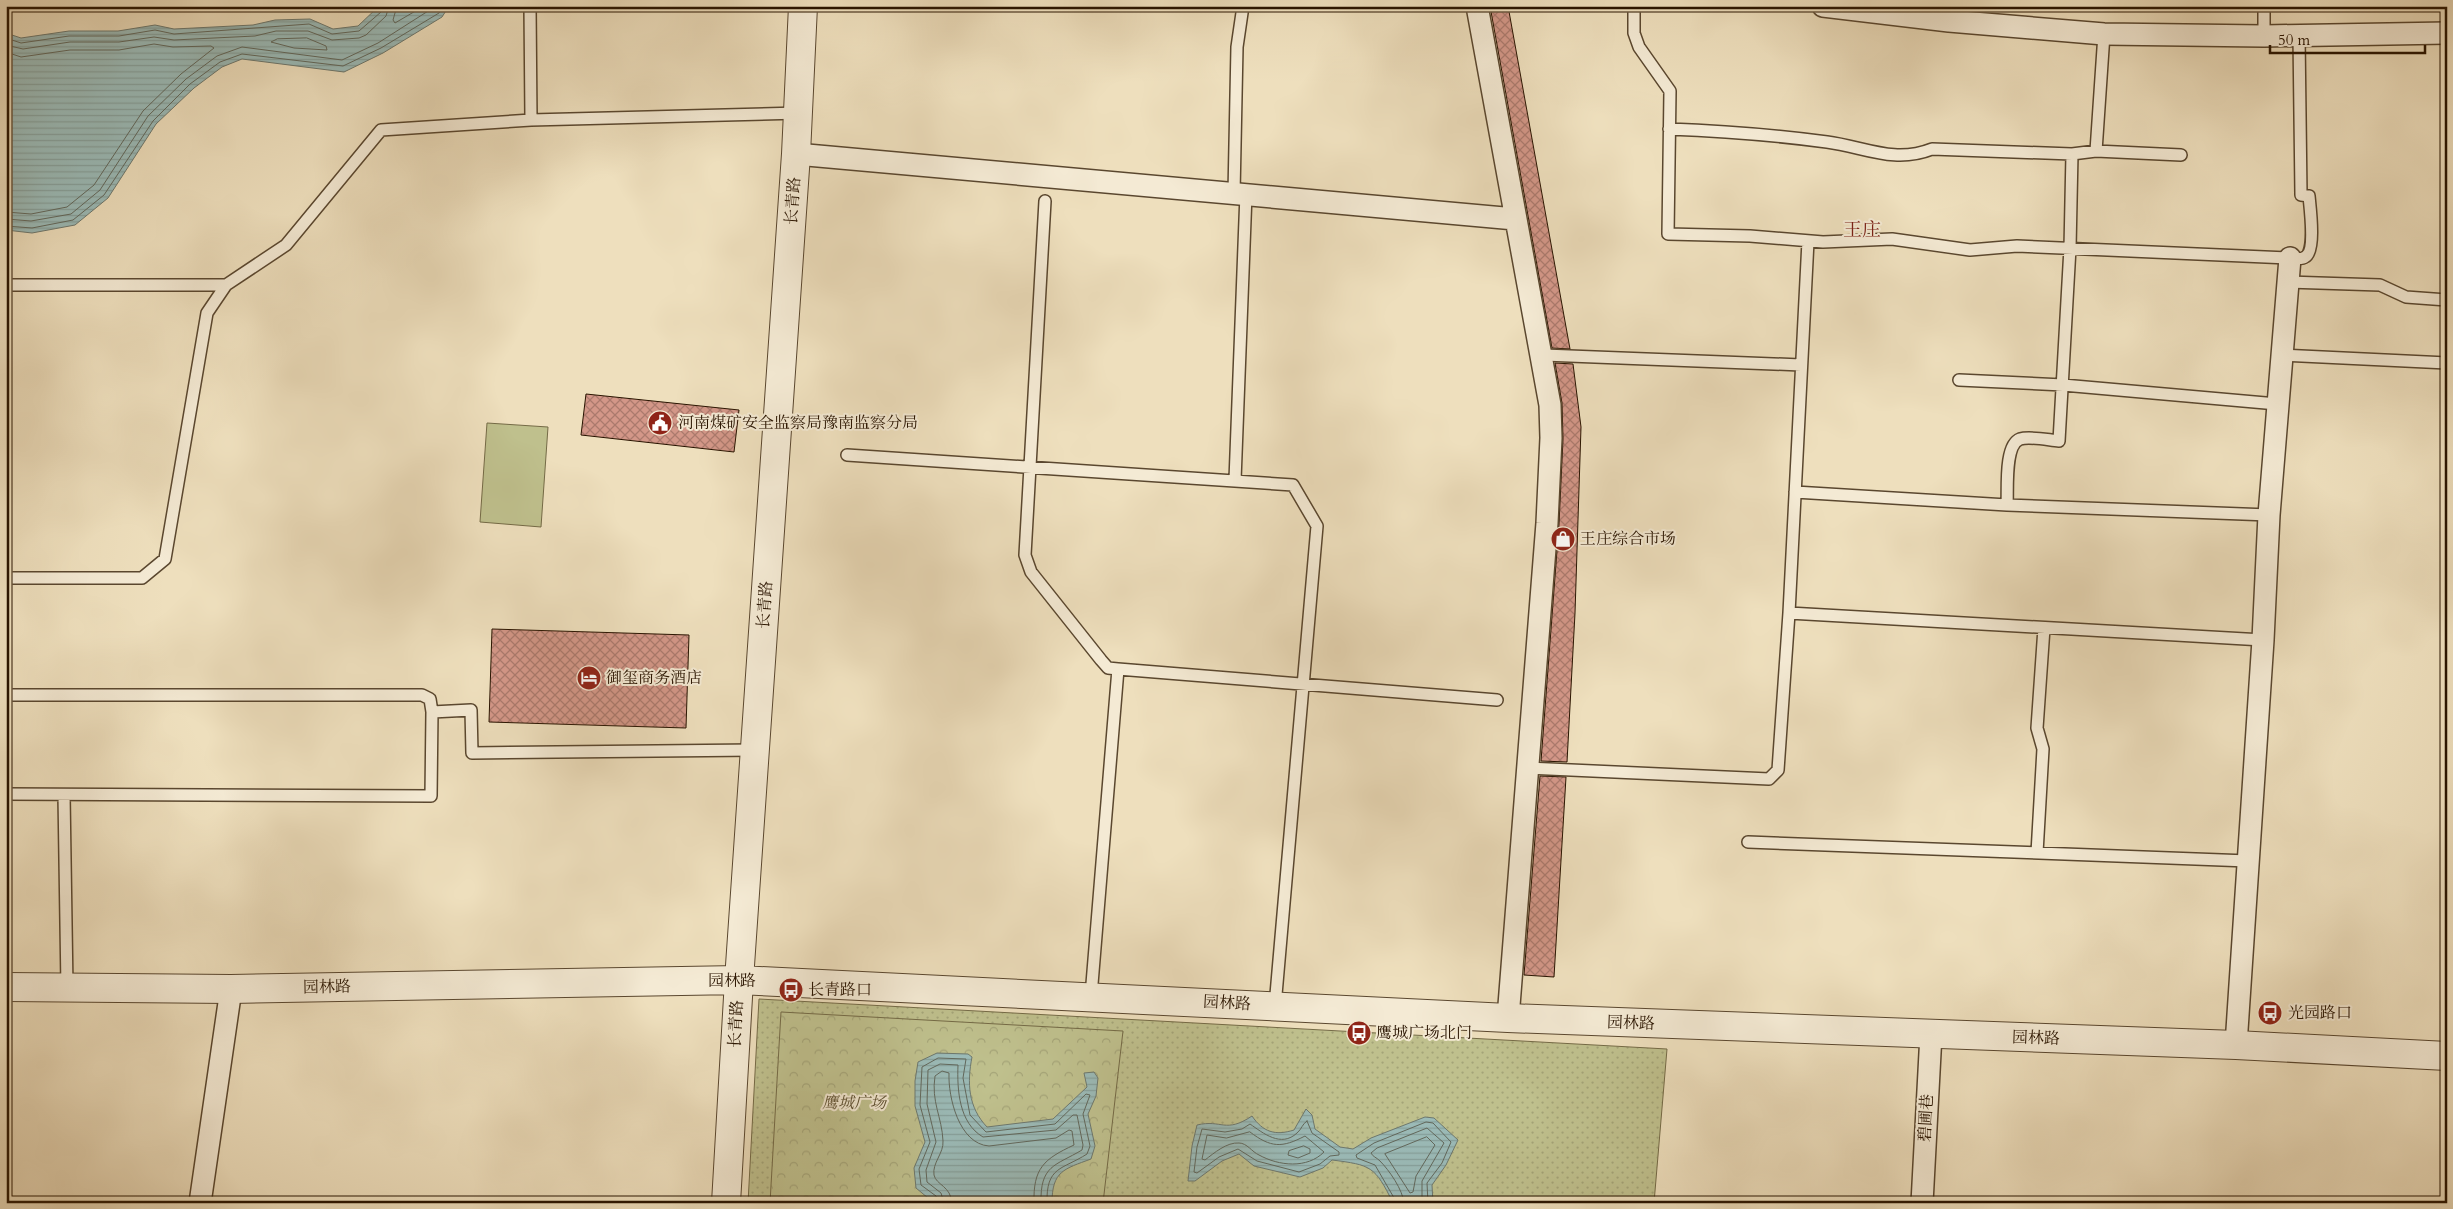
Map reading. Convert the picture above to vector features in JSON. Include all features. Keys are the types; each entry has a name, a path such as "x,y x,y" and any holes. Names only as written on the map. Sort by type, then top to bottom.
{"street":[{"name":"长青路","path":"726,1203 739,980 799,113 803,6"},
{"path":"1477,6 1550,405 1551,438 1508,1018"},
{"path":"1823,6 1949,21 2104,34 2299,36 2447,33"},
{"path":"796,154 1515,219"},
{"path":"2236,1045 2263,640 2269,515 2290,258"},
{"name":"园林路","path":"6,988 231,989 739,980 1508,1018 2236,1045 2447,1056"},
{"path":"200,1203 231,989"},
{"name":"碧圃巷","path":"1922,1203 1931,1034"}],"lane":[{"path":"530,6 530,120"},
{"path":"1235,480 1240,193 1237,47 1243,6"},
{"path":"1634,6 1634,33 1639,47 1670,91 1668,234 1750,236 1822,242 1892,238 1970,250 2017,246 2290,258 2304,258 2308,256 2312,246 2310,196 2300,195 2299,36"},
{"path":"2264,6 2264,36"},
{"path":"2096,151 2104,34"},
{"path":"6,578 142,578 165,559 207,313 226,285 286,245 382,130 530,120 799,113"},
{"path":"1669,129 1734,131 1830,142 1866,151 1895,155 1916,155 1932,149 2072,154 2096,151 2181,155"},
{"path":"2007,505 2009,451 2014,443 2021,439 2059,441 2070,248 2072,154"},
{"path":"1045,201 1025,555 1031,572 1108,668 1497,700"},
{"path":"1527,768 1769,779 1778,770 1808,241"},
{"path":"2288,282 2380,285 2406,297 2447,300"},
{"path":"6,286 226,285"},
{"path":"1544,355 1802,365"},
{"path":"2281,355 2447,363"},
{"path":"1959,380 2062,385 2277,404"},
{"path":"847,455 1293,485 1317,526 1275,1006"},
{"path":"1795,492 2007,505 2269,515"},
{"path":"1788,613 2263,640"},
{"path":"2037,854 2043,749 2037,728 2044,628"},
{"path":"1091,996 1118,670"},
{"path":"6,695 422,695 430,699 432,712 431,796 6,794"},
{"path":"432,712 471,710 472,753 755,750"},
{"path":"64,794 67,988"},
{"path":"1748,842 2248,861"}],"green space":[{"path":"487,423 548,427 541,527 480,522"},
{"name":"鹰城广场","path":"759,999 1667,1049 1654,1203 748,1203"},
{"path":"781,1012 1123,1031 1103,1203 770,1203"}],"water":[{"path":"379,6 449,6 442,17 383,53 344,72 242,59 222,67 194,88 156,124 108,198 75,225 32,233 6,230 6,33 21,38 69,31 118,31 155,25 174,29 253,25 275,20 310,19 333,29 358,26"},
{"path":"937,1053 968,1054 972,1057 971,1094 976,1111 987,1127 1053,1119 1087,1087 1084,1073 1094,1072 1098,1078 1096,1096 1088,1114 1095,1146 1091,1159 1061,1173 1054,1184 1052,1203 934,1203 916,1188 914,1168 925,1142 915,1106 915,1081 918,1062"},
{"path":"1306,1109 1312,1115 1315,1129 1340,1147 1353,1149 1371,1138 1425,1117 1434,1118 1458,1140 1446,1165 1432,1185 1433,1203 1393,1203 1376,1174 1364,1166 1332,1160 1323,1168 1300,1177 1254,1166 1239,1154 1222,1161 1195,1181 1188,1181 1192,1146 1197,1125 1236,1124 1252,1116 1265,1129 1281,1133 1294,1130"}],"building":[{"path":"1490,6 1508,6 1570,349 1552,348"},
{"path":"1555,363 1573,364 1581,427 1575,613 1567,762 1541,761 1559,524 1563,439 1562,403"},
{"name":"河南煤矿安全监察局豫南监察分局","path":"586,394 739,410 734,452 581,435"},
{"name":"御玺商务酒店","path":"492,629 689,635 686,728 489,722"},
{"path":"1540,776 1566,777 1554,977 1524,975"}],"place":[{"name":"河南煤矿安全监察局豫南监察分局","path":"660,423"},
{"name":"王庄综合市场","path":"1563,539"},
{"name":"御玺商务酒店","path":"589,678"},
{"name":"长青路口","path":"791,990"},
{"name":"光园路口","path":"2270,1013"},
{"name":"鹰城广场北门","path":"1359,1033"}],"district":[{"name":"王庄","path":"1862,230"}]}
